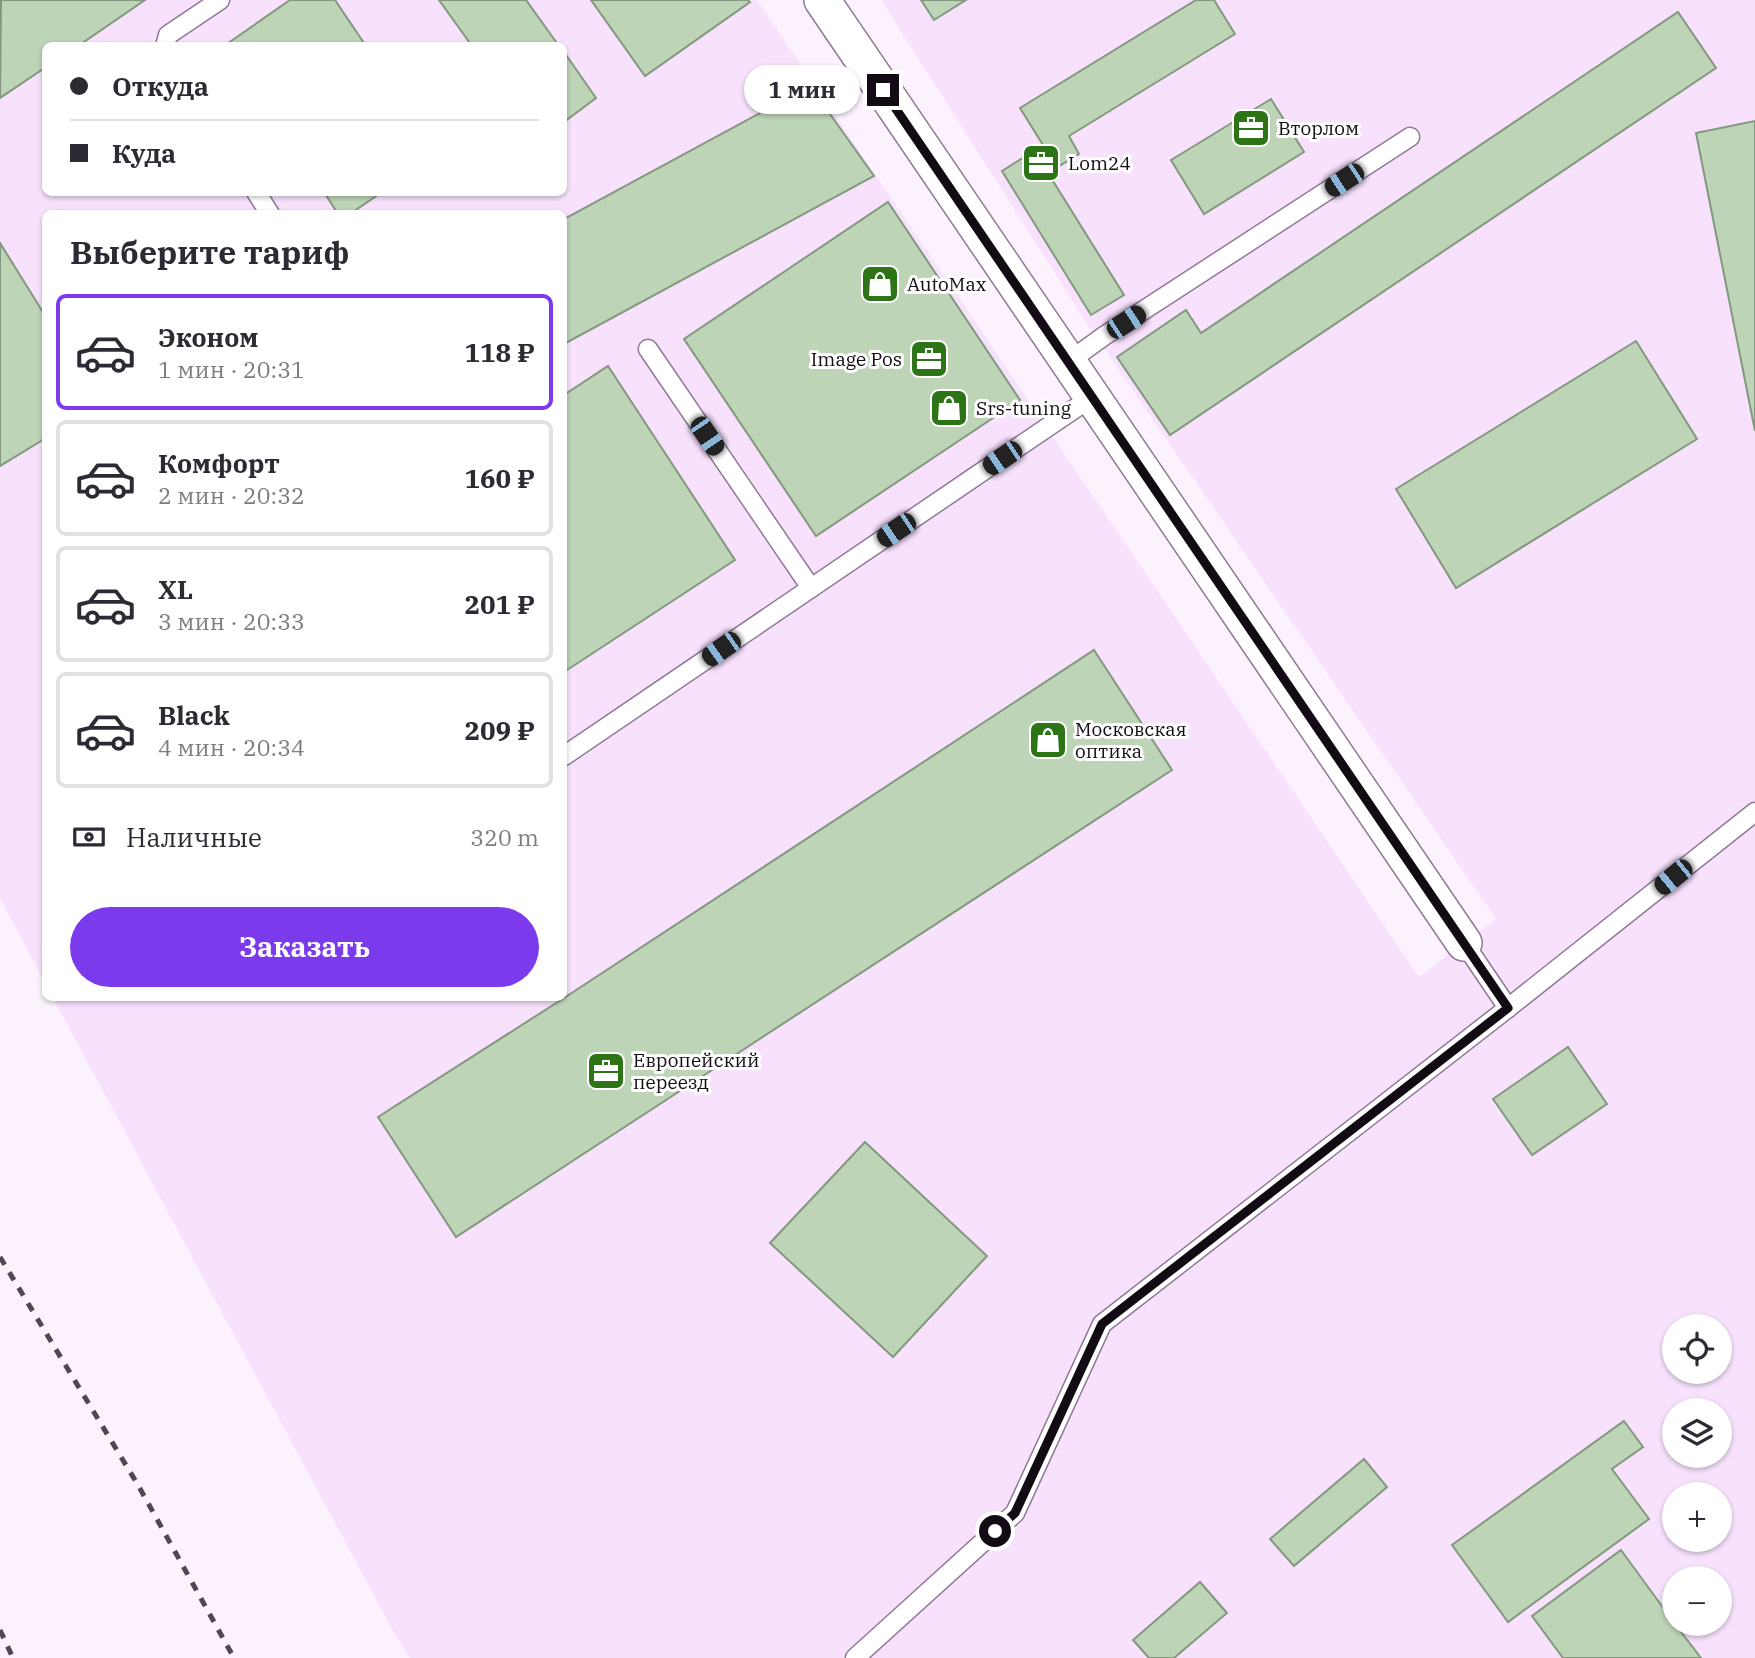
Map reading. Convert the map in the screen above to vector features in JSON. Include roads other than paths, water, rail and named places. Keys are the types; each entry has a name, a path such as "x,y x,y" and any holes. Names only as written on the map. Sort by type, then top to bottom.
{"street":[{"path":"822,0 1464,943"}],"lane":[{"path":"167,42 168,35 220,0"},
{"path":"1068,362 1410,137"},
{"path":"648,349 811,588"},
{"path":"567,754 1092,397"},
{"path":"855,1658 1015,1513 1102,1324 1755,812"},
{"path":"1464,943 1508,1008"}],"railway":[{"path":"0,1257 138,1485 234,1658"},
{"path":"0,1630 13,1658"}],"place":[{"name":"Вторлом","path":"1251,128"},
{"name":"Lom24","path":"1041,163"},
{"name":"AutoMax","path":"880,284"},
{"name":"Image Pos","path":"929,359"},
{"name":"Srs-tuning","path":"949,408"},
{"name":"Московская оптика","path":"1048,740"},
{"name":"Европейский переезд","path":"606,1071"}]}
